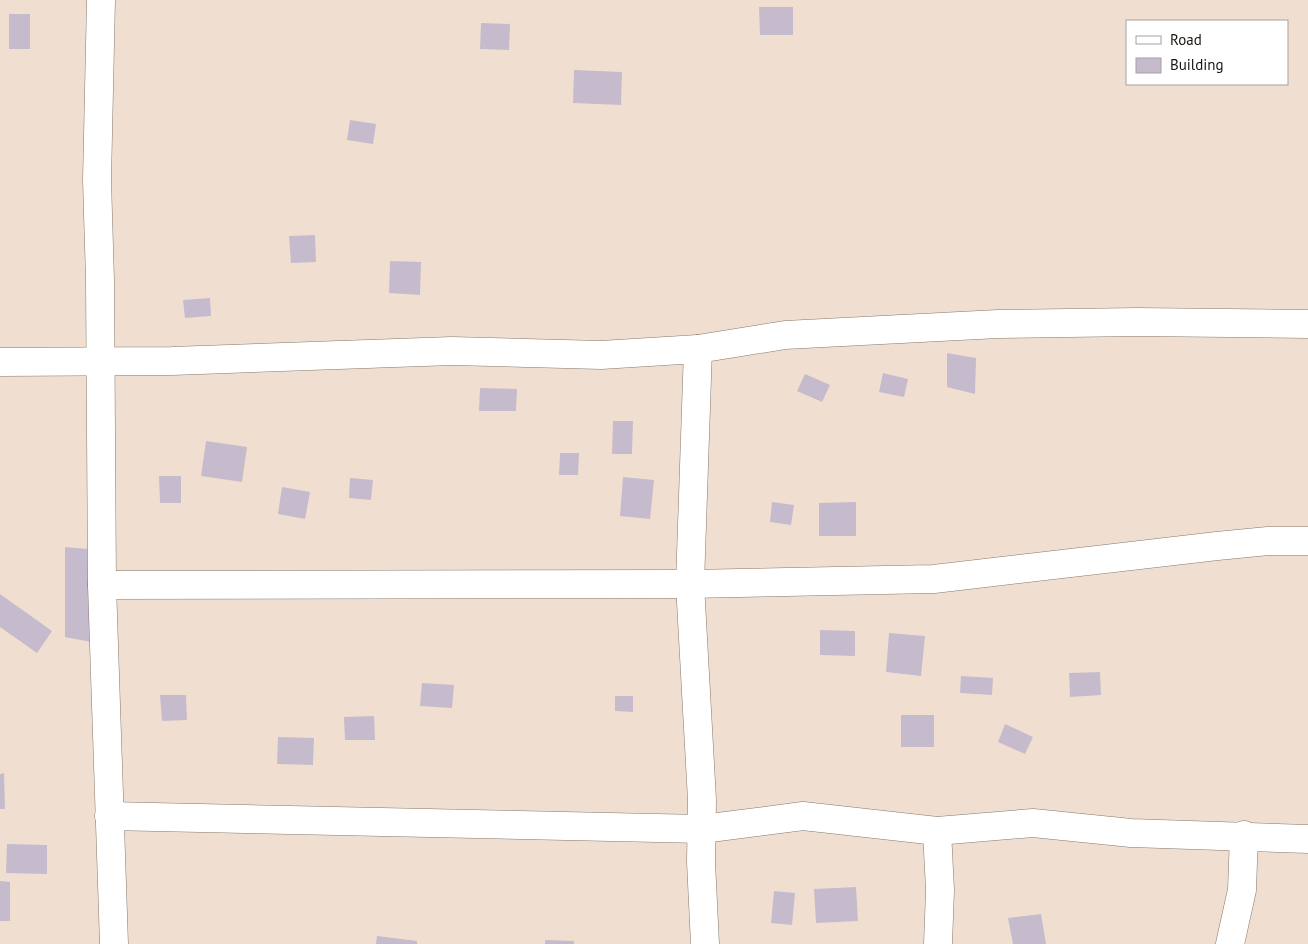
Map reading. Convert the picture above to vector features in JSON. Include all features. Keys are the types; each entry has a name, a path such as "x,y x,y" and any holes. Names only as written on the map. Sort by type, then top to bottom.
{"street":[{"path":"101,0 97,180 101,362 102,585 114,944"},
{"path":"0,362 101,362 452,351 601,356 698,349 785,335 998,324 1138,322 1308,324"},
{"path":"698,349 690,584 702,828 701,862 705,944"},
{"path":"102,585 690,584 934,579 1218,546 1268,541 1308,541"},
{"path":"109,816 702,828 803,816 937,832 1033,823 1131,833 1244,835 1308,839"},
{"path":"937,832 940,890 938,944"},
{"path":"1230,944 1242,890 1244,835"}],"building":[{"path":"759,7 793,7 793,35 760,35"},
{"path":"9,14 30,14 30,49 9,49"},
{"path":"481,23 510,24 509,50 480,49"},
{"path":"574,70 622,72 621,105 573,103"},
{"path":"350,120 376,124 373,144 347,140"},
{"path":"315,235 316,262 291,263 289,236"},
{"path":"390,261 421,262 420,295 389,293"},
{"path":"210,298 211,316 185,318 183,300"},
{"path":"947,353 976,358 975,394 947,387"},
{"path":"883,373 908,379 904,397 879,392"},
{"path":"805,374 830,385 822,402 797,391"},
{"path":"480,388 517,389 516,411 479,411"},
{"path":"613,421 633,421 632,454 612,454"},
{"path":"206,441 247,447 242,482 201,476"},
{"path":"560,453 579,453 578,475 559,475"},
{"path":"159,476 181,476 181,503 160,503"},
{"path":"623,477 654,480 650,519 620,516"},
{"path":"350,478 373,480 371,500 349,498"},
{"path":"282,487 310,492 305,519 278,514"},
{"path":"772,502 794,505 791,525 770,522"},
{"path":"856,502 856,536 819,536 819,503"},
{"path":"65,547 87,549 91,642 65,637"},
{"path":"0,594 52,631 37,653 0,627"},
{"path":"820,630 855,631 855,656 820,655"},
{"path":"889,633 925,636 921,676 886,672"},
{"path":"1100,672 1101,695 1070,697 1069,673"},
{"path":"961,676 993,678 992,695 960,693"},
{"path":"422,683 454,685 452,708 420,706"},
{"path":"160,695 186,695 187,720 162,721"},
{"path":"615,696 633,696 633,712 615,711"},
{"path":"901,715 934,715 934,747 901,747"},
{"path":"374,716 375,740 345,740 344,717"},
{"path":"1005,724 1033,737 1025,754 998,742"},
{"path":"278,737 314,738 313,765 277,764"},
{"path":"4,773 5,809 0,809 0,774"},
{"path":"7,844 47,845 47,874 6,873"},
{"path":"0,881 10,882 10,921 0,921"},
{"path":"856,887 858,921 816,923 814,889"},
{"path":"774,891 795,893 792,925 771,923"},
{"path":"1041,914 1046,944 1013,944 1008,918"},
{"path":"377,936 417,941 417,944 376,944"},
{"path":"545,940 574,941 574,944 545,944"}]}
